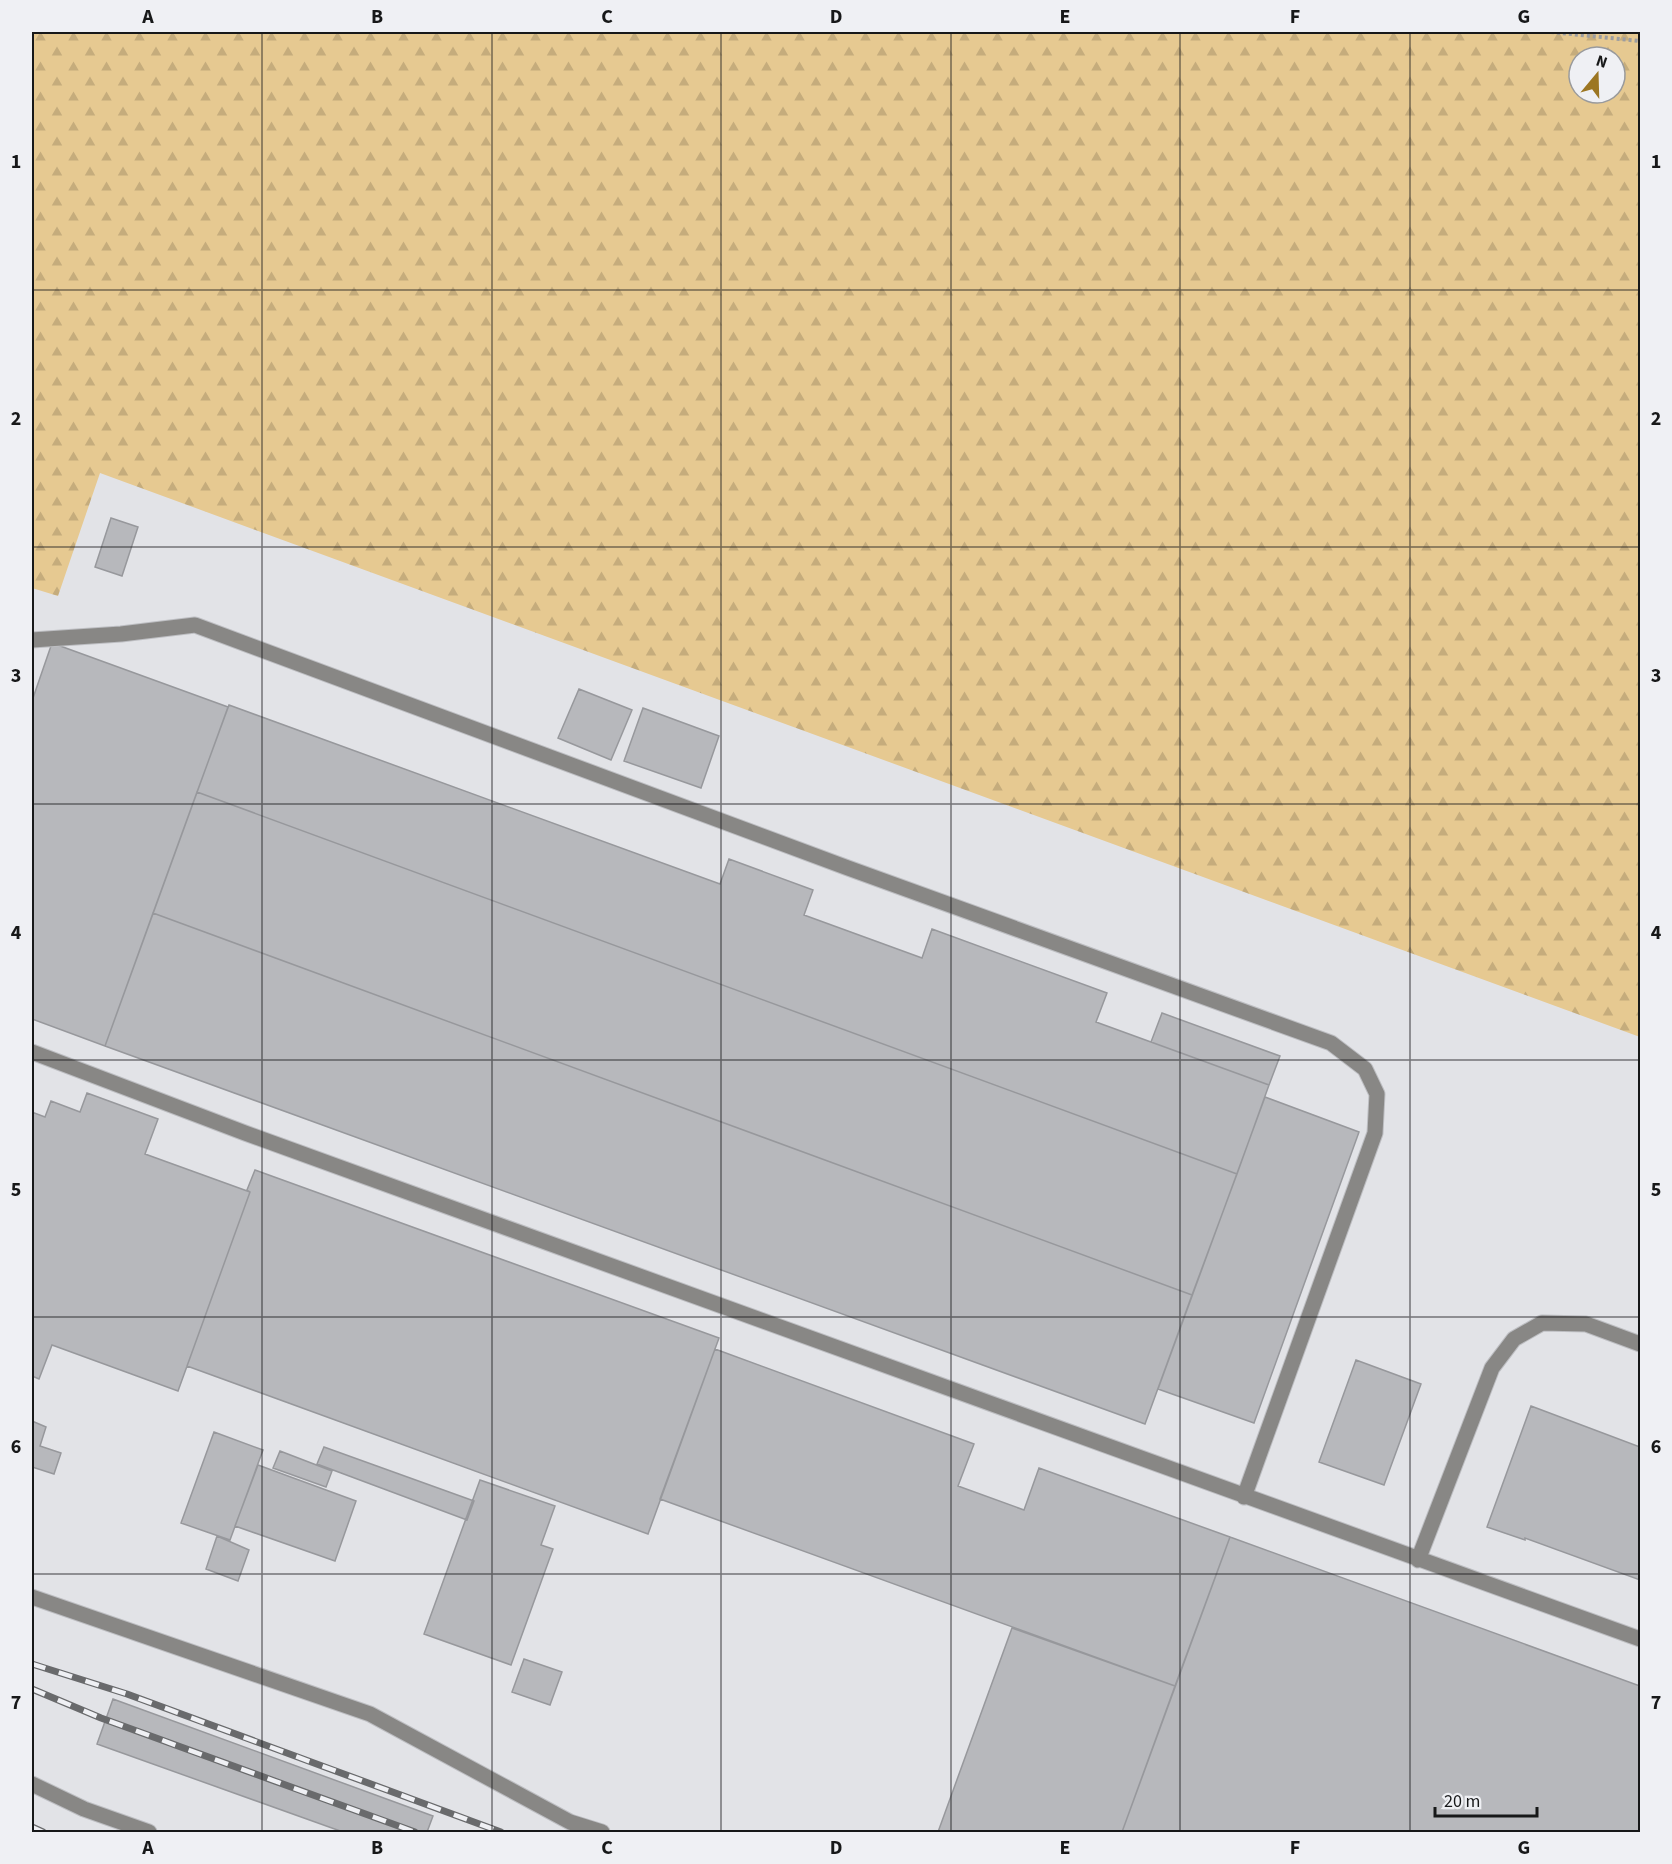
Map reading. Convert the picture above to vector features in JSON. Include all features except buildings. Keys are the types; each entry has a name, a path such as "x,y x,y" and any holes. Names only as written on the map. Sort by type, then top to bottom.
{"lane":[{"path":"32,640 195,626 848,868 1331,1043 1365,1069 1377,1095 1375,1133 1245,1497"},
{"path":"32,1052 256,1137 1641,1639"},
{"path":"1418,1560 1492,1368 1514,1339 1542,1323 1586,1324 1641,1344"},
{"path":"32,1597 370,1714 570,1822 602,1833"},
{"path":"32,1784 84,1809 149,1833"}],"path":[{"path":"1551,32 1641,41"}],"green space":[{"path":"32,32 1640,32 1640,1037 100,473 58,596 32,588"}],"railway":[{"path":"32,1664 127,1694 501,1832"},
{"path":"32,1689 101,1718 415,1832"},
{"path":"32,1827 43,1832"}]}
